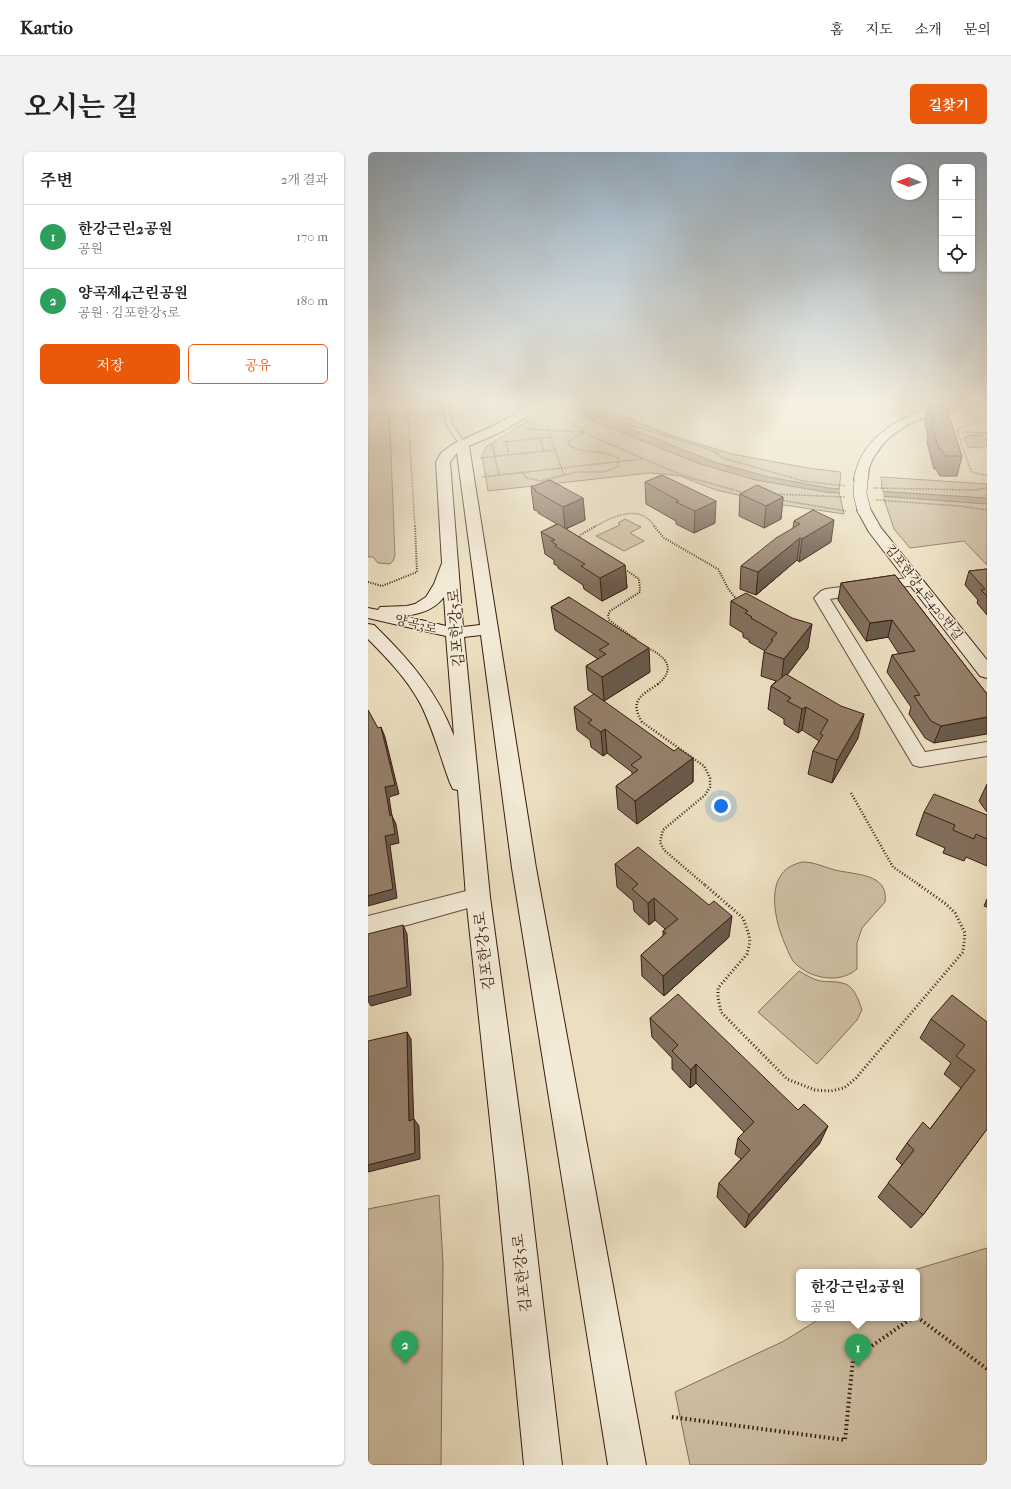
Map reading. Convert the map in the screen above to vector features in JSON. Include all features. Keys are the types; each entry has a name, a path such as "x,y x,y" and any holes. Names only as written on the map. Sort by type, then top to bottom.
{"street":[{"name":"김포한강5로","path":"443,462 451,557 455,633 478,897 513,1185 543,1465"},
{"name":"김포한강5로","path":"472,462 489,629 524,868 627,1465"},
{"path":"861,485 864,462"},
{"name":"김포한강4로420번길","path":"861,485 860,494 867,505 874,529 987,672"},
{"path":"368,610 395,612 411,610 426,604 437,595 443,584 451,557"},
{"path":"915,581 826,594 822,598 920,760 987,749"},
{"name":"양곡3로","path":"368,613 455,633 489,629"},
{"path":"368,629 402,664 416,683 434,713 470,807"},
{"path":"368,926 478,897"}],"path":[{"path":"368,582 382,586 417,572 412,462"},
{"path":"496,462 499,475"},
{"path":"559,462 564,475"},
{"path":"482,476 608,462"},
{"path":"521,472 532,479 555,479 564,475 580,472 607,472 618,467 619,462"},
{"path":"654,462 712,485 752,493"},
{"path":"737,462 803,481 974,490 987,488"},
{"path":"968,462 971,471 978,474 987,475"},
{"path":"774,494 848,498"},
{"path":"776,500 846,511"},
{"path":"867,505 960,506 987,510"},
{"path":"580,542 578,539 580,535 614,517 626,513 640,514 649,519 659,534 664,538 718,568 729,590 740,604"},
{"path":"621,567 640,579 640,592 636,596 610,611 608,616 609,620 614,625 638,641"},
{"path":"645,645 663,658 667,663 667,674 661,682 637,699 634,709 642,722 704,766 710,778 710,787 705,796 663,830 660,842 664,850 743,918 750,932 750,946 745,957 720,985 717,999 721,1012 787,1079 815,1090 831,1091 844,1088 856,1078 963,952 965,944 965,933 961,922 955,913 946,904 893,867 851,793"},
{"path":"920,1319 987,1369"},
{"path":"672,1417 844,1440 853,1359 908,1321"}],"shaded area":[{"path":"368,462 391,462 395,556 390,564 378,563 373,557 368,557"},
{"path":"483,462 777,462 841,472 839,492 844,514 777,504 716,490 680,476 649,473 488,491"},
{"path":"696,462 715,462 769,477 828,488 987,498 987,504 825,492 756,480"},
{"path":"881,477 987,484 987,565 964,541 910,548 894,529 883,496"},
{"path":"625,519 641,527 630,533 644,541 624,551 596,536 620,525 618,523"},
{"path":"803,862 869,877 882,885 885,893 885,902 862,928 857,943 857,969 845,976 826,978 816,976 806,971 793,961 784,942 775,907 777,883 782,874 791,866"},
{"path":"799,971 820,981 846,984 855,993 862,1010 857,1020 817,1064 758,1012"},
{"path":"439,1195 443,1263 441,1465 368,1465 368,1209"},
{"path":"987,1248 987,1465 690,1465 675,1392 784,1341 816,1321 920,1321 920,1269 917,1269"}],"pier":[{"path":"840,486 882,489 884,498 840,495"}],"building":[{"path":"662,475 716,501 695,511 676,502 679,501 645,482"},
{"path":"550,480 583,498 563,507 535,491 536,490 531,487"},
{"path":"757,485 783,497 766,506 740,494"},
{"path":"813,510 834,520 802,539 800,538 758,572 741,566 776,538 800,524 794,521"},
{"path":"558,524 625,565 600,578 581,566 585,564 555,546 557,545 551,541 555,540 541,532"},
{"path":"987,569 987,596 981,590 985,589 969,571"},
{"path":"895,575 987,694 987,717 941,726 931,721 914,696 920,695 892,655 915,651 892,620 870,623 841,583"},
{"path":"746,593 792,618 812,624 784,659 764,652 777,633 751,618 752,617 745,613 748,611 731,601"},
{"path":"569,597 649,648 602,677 586,666 606,654 599,650 609,644 551,607"},
{"path":"786,674 841,706 864,714 837,760 813,751 823,735 820,734 828,720 806,707 802,709 787,701 791,698 771,686"},
{"path":"594,694 674,751 678,748 693,758 635,801 616,786 638,770 631,765 642,757 605,729 601,732 588,723 592,720 574,707"},
{"path":"368,710 378,728 381,727 395,785 385,787 395,834 385,836 393,889 368,896"},
{"path":"934,794 987,815 987,839 976,834 974,839 953,830 955,825 924,812"},
{"path":"638,847 709,905 714,901 732,916 663,976 641,955 666,933 663,931 678,919 654,898 648,903 632,889 638,884 615,864"},
{"path":"403,925 407,987 368,997 368,934"},
{"path":"678,994 798,1110 804,1104 828,1126 749,1215 719,1183 750,1150 738,1138 754,1122 696,1064 691,1070 672,1051 678,1045 650,1018"},
{"path":"952,995 987,1022 987,1129 923,1215 888,1183 914,1150 907,1143 923,1122 930,1129 975,1070 956,1056 965,1045 931,1019"},
{"path":"407,1032 409,1121 414,1119 415,1153 368,1165 368,1041"}],"place":[{"name":"양곡제4근린공원","path":"405,1364"},
{"name":"한강근린2공원","path":"858,1367"}]}
